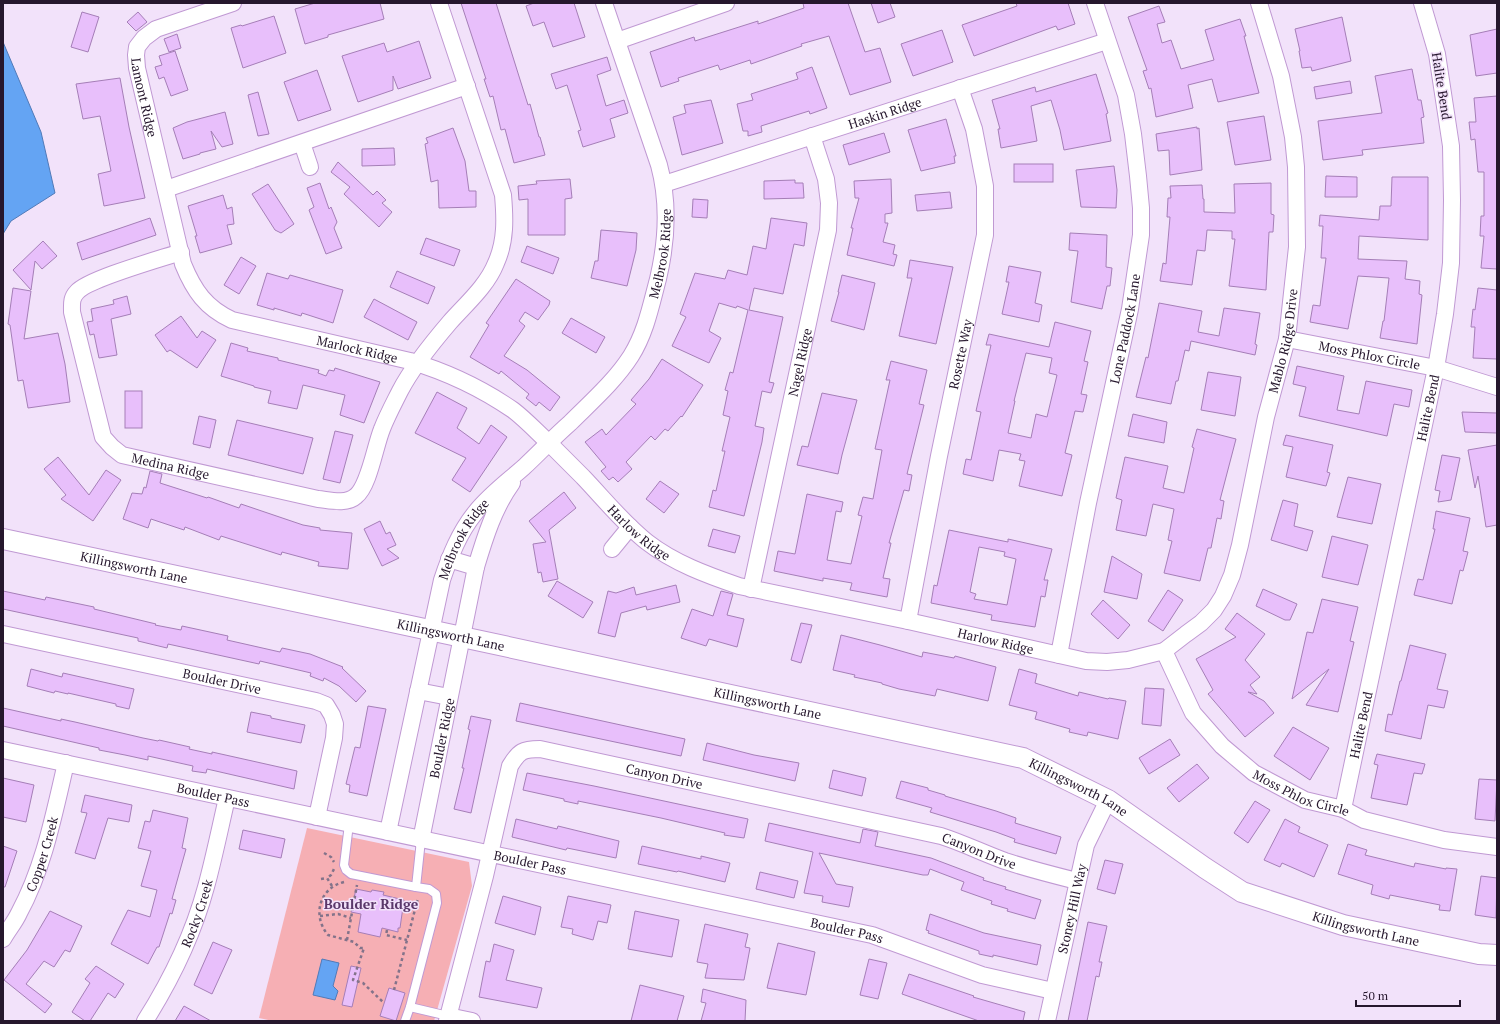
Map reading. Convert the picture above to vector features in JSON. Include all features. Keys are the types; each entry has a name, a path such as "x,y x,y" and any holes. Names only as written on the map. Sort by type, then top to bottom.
{"street":[{"name":"Lamont Ridge","path":"181,252 137,68 137,46 144,38 156,29 233,3"},
{"name":"Medina Ridge","path":"181,252 93,282 77,291 72,299 72,312 103,437 122,455 318,499 336,501 348,500 356,496 364,486 381,430 400,390 418,363 486,281 496,264 503,242 503,195 438,3"},
{"name":"Melbrook Ridge","path":"431,630 442,580 449,559 458,538 475,513 490,496 525,466 617,375 631,355 650,314 661,264 666,226 664,184 604,3"},
{"path":"617,41 726,3"},
{"name":"Lone Paddock Lane","path":"1059,655 1088,503 1130,309 1141,236 1141,208 1133,134 1126,95 1095,3"},
{"name":"Mablo Ridge Drive","path":"1164,651 1201,623 1214,610 1223,596 1232,575 1240,546 1266,417 1287,338 1297,247 1296,167 1289,115 1281,76 1259,3"},
{"name":"Halite Bend","path":"1343,809 1436,368 1445,314 1451,263 1451,146 1437,54 1422,3"},
{"name":"Haskin Ridge","path":"664,184 1107,41"},
{"path":"166,189 467,86"},
{"name":"Rosette Way","path":"908,620 939,456 985,235 985,186 974,129 960,88"},
{"name":"Nagel Ridge","path":"751,588 828,230 829,203 826,179 812,136"},
{"path":"302,143 310,167"},
{"name":"Marlock Ridge","path":"181,252 190,282 198,294 211,308 220,314 232,320 418,363 437,369 493,397 514,411 548,443"},
{"name":"Moss Phlox Circle","path":"1287,338 1436,368 1497,387"},
{"name":"Harlow Ridge","path":"548,443 583,477 630,527 646,541 664,553 712,577 751,588 908,620 1086,661 1107,662 1128,660 1164,651"},
{"name":"Melbrook Ridge","path":"462,637 476,566 486,531 508,490 525,466"},
{"path":"612,549 630,527"},
{"name":"Killingsworth Lane","path":"3,539 1022,758 1108,800 1204,868 1242,892 1343,925 1479,954 1497,955"},
{"path":"449,559 476,566"},
{"path":"388,832 431,630"},
{"name":"Boulder Drive","path":"3,634 309,699 326,705 335,724 334,738 318,817"},
{"name":"Boulder Ridge","path":"421,840 462,637"},
{"name":"Moss Phlox Circle","path":"1164,651 1193,713 1222,746 1254,773 1305,800 1343,809 1364,820 1444,840 1497,847"},
{"path":"418,691 449,698"},
{"name":"Canyon Drive","path":"447,1019 490,854 510,766 515,757 522,751 529,749 540,749 941,836 1036,871 1077,881"},
{"name":"Boulder Pass","path":"3,750 872,935 982,975 1053,991"},
{"name":"Copper Creek","path":"3,939 20,912 35,878 45,850 66,764"},
{"name":"Rocky Creek","path":"145,1021 163,992 188,938 206,889 227,798"},
{"name":"Stoney Hill Way","path":"1047,1021 1086,845 1108,800"},
{"path":"447,1019 472,1021"}],"lane":[{"path":"349,824 344,865 346,870 351,874 430,889 436,894 437,903 410,1008 405,1021"},
{"path":"416,886 421,840"},
{"path":"410,1008 447,1019"}],"path":[{"path":"321,879 327,878 334,871 335,865 331,857 324,853"},
{"path":"327,878 332,886"},
{"path":"348,881 336,884 326,891 319,906 322,926 328,936 354,942 360,948 364,948 353,980 363,983 379,1000 384,1003"},
{"path":"347,940 357,883 353,882"},
{"path":"394,990 419,896"},
{"path":"320,916 338,914 351,918"},
{"path":"388,930 386,935 407,940"}],"shaded area":[{"path":"307,828 469,862 472,886 434,1021 273,1021 259,1018"}],"water":[{"path":"3,42 41,132 55,193 11,221 3,234"},
{"path":"322,959 339,963 333,986 338,991 335,1000 313,995"}],"building":[{"path":"315,3 380,3 384,19 328,35 328,37 305,44 295,9"},
{"path":"461,3 496,3 528,105 530,104 545,155 514,163 505,129 501,130 493,96 490,97 484,79 486,79"},
{"path":"534,3 574,3 585,37 553,47 544,22 533,26 526,6"},
{"path":"803,3 848,3 865,52 880,48 891,82 850,95 829,36 801,44 802,46 751,64 750,60 720,70 718,65 678,78 679,81 661,87 650,52 694,37 695,41 758,21 758,24 804,8"},
{"path":"871,3 890,3 895,17 878,23"},
{"path":"1016,3 1068,3 1075,24 1058,30 1056,26 974,56 962,25 1017,6"},
{"path":"1159,6 1165,22 1157,24 1162,43 1171,40 1181,69 1214,60 1205,30 1240,19 1246,36 1244,36 1259,93 1218,102 1212,79 1188,85 1193,108 1156,117 1151,88 1149,89 1143,71 1147,70 1128,17"},
{"path":"82,12 99,17 88,52 71,47"},
{"path":"138,12 147,22 136,31 127,22"},
{"path":"274,16 286,53 243,68 231,28"},
{"path":"1342,17 1351,61 1312,71 1311,67 1302,68 1295,29"},
{"path":"1497,29 1497,73 1476,76 1470,35"},
{"path":"942,30 953,62 913,76 901,44"},
{"path":"177,34 181,48 169,52 164,39"},
{"path":"419,41 431,78 398,89 393,76 393,90 358,102 342,56 384,43 387,52"},
{"path":"175,51 188,90 171,96 164,77 159,79 155,67 162,65 159,56"},
{"path":"607,57 611,70 597,75 606,106 624,100 628,113 610,119 615,137 583,147 578,131 581,130 567,85 556,89 551,74"},
{"path":"812,67 827,108 810,114 809,111 761,126 762,132 748,136 748,131 743,131 737,104 753,100 751,94 798,79 796,73"},
{"path":"1412,69 1418,100 1421,100 1424,117 1421,118 1424,143 1362,150 1363,155 1323,160 1318,121 1382,113 1375,76"},
{"path":"317,70 331,110 298,121 284,82"},
{"path":"1096,74 1108,113 1106,114 1111,141 1064,150 1051,100 1031,106 1037,141 1001,148 998,129 1000,129 992,100 1035,87 1036,92"},
{"path":"120,78 145,198 104,206 98,174 111,171 100,116 83,119 76,84"},
{"path":"1350,81 1352,93 1316,99 1314,87"},
{"path":"258,92 269,134 258,136 248,95"},
{"path":"1497,96 1497,269 1481,268 1484,236 1480,236 1481,216 1484,216 1484,172 1478,172 1475,139 1471,140 1469,122 1476,122 1474,98"},
{"path":"711,100 723,143 682,155 673,117 686,113 684,105"},
{"path":"225,112 233,144 222,147 211,131 216,149 183,159 173,128 187,122"},
{"path":"1264,116 1271,160 1235,165 1227,122"},
{"path":"946,119 956,156 954,156 955,163 921,171 908,130"},
{"path":"1197,127 1197,129 1199,128 1202,170 1170,175 1169,150 1158,151 1156,134"},
{"path":"453,128 465,161 469,191 476,191 476,207 439,208 438,180 431,182 425,144 428,143 426,138"},
{"path":"884,133 890,152 849,165 843,145"},
{"path":"394,148 395,165 362,166 362,149"},
{"path":"338,162 373,195 377,191 386,200 382,203 392,212 379,227 344,194 350,187 331,172"},
{"path":"1014,164 1053,164 1053,182 1014,182"},
{"path":"1114,166 1117,190 1116,208 1081,207 1076,170"},
{"path":"1326,176 1357,177 1357,197 1325,197"},
{"path":"1392,177 1428,177 1428,240 1359,236 1358,259 1407,261 1405,279 1420,281 1419,294 1422,295 1417,344 1380,338 1384,321 1389,278 1358,276 1348,329 1310,322 1313,305 1320,306 1326,258 1321,258 1323,226 1319,226 1320,215 1379,220 1380,206 1391,206"},
{"path":"570,179 572,198 565,199 565,235 528,235 528,199 519,200 518,186 537,184 536,181"},
{"path":"891,179 892,213 885,214 885,223 888,223 883,242 895,245 893,254 897,255 894,266 847,255 853,228 851,228 859,198 855,198 854,181"},
{"path":"795,180 795,183 803,183 804,198 764,199 764,181"},
{"path":"320,183 329,209 331,207 337,222 334,228 342,248 326,254 309,210 314,207 307,188"},
{"path":"1271,183 1271,214 1274,215 1273,232 1269,232 1266,290 1229,286 1235,239 1232,239 1232,231 1207,230 1205,251 1197,250 1192,285 1160,281 1163,263 1166,264 1170,217 1167,217 1168,198 1171,198 1170,186 1202,185 1204,212 1235,213 1234,184"},
{"path":"268,184 294,224 281,233 275,230 252,194"},
{"path":"950,192 952,208 917,211 915,195"},
{"path":"223,195 227,209 232,207 234,224 227,225 232,244 200,253 195,236 197,236 188,206"},
{"path":"693,199 708,200 707,218 692,217"},
{"path":"150,218 156,235 82,260 77,243"},
{"path":"771,218 807,223 804,246 794,244 783,294 754,288 749,310 783,317 769,382 774,383 771,393 762,391 755,426 764,428 744,516 709,507 713,490 716,491 725,451 722,451 730,417 723,415 728,391 725,390 730,372 733,373 748,310 737,306 736,308 719,303 709,331 721,338 709,363 672,346 686,317 680,314 695,273 725,279 728,270 747,275 753,246 766,249"},
{"path":"601,230 637,233 636,250 627,286 591,278 595,261 598,261"},
{"path":"1070,233 1107,235 1106,267 1112,268 1110,286 1107,286 1102,309 1071,302 1078,251 1069,250"},
{"path":"426,238 460,250 454,266 420,254"},
{"path":"43,241 57,256 42,269 35,261 31,290 13,270"},
{"path":"527,246 559,258 553,274 521,262"},
{"path":"241,257 256,266 239,294 224,285"},
{"path":"910,260 953,267 936,344 899,336 912,278 907,278"},
{"path":"1009,266 1041,272 1035,303 1042,305 1039,322 1002,314 1009,282 1006,282"},
{"path":"397,271 435,287 428,304 390,287"},
{"path":"267,273 288,279 290,275 343,290 333,323 302,313 301,316 274,308 274,310 257,305"},
{"path":"842,275 875,283 864,330 831,321"},
{"path":"516,279 550,301 549,305 538,320 525,312 519,321 525,326 504,356 527,370 560,397 550,411 539,402 536,406 526,398 529,394 501,371 499,374 470,357 489,325 486,323"},
{"path":"13,288 31,291 24,339 58,333 65,364 70,402 28,408 23,380 18,381 10,325 8,324"},
{"path":"1478,288 1497,290 1497,359 1473,358 1475,327 1471,327 1473,309 1475,310"},
{"path":"127,296 131,314 111,319 117,355 99,358 94,334 90,335 87,322 93,321 91,309 114,304 113,300"},
{"path":"374,299 417,322 408,340 364,317"},
{"path":"1159,303 1202,311 1198,332 1219,336 1224,308 1260,313 1255,344 1257,345 1255,355 1191,341 1189,351 1185,350 1171,404 1136,397 1146,357 1148,358"},
{"path":"181,316 197,338 202,331 216,340 197,368 170,350 167,352 155,335"},
{"path":"571,318 605,337 596,353 562,333"},
{"path":"1055,322 1091,331 1084,361 1088,362 1081,394 1087,395 1083,412 1075,411 1065,453 1072,455 1062,496 1019,486 1025,461 1019,460 1021,454 999,450 993,481 963,474 966,459 971,460 981,412 976,411 991,345 986,345 989,334 1049,347","holes":["1026,353 1052,358 1049,373 1057,375 1047,417 1036,414 1031,438 1008,433"]},
{"path":"231,343 248,348 247,351 319,370 318,373 326,376 329,370 334,371 335,368 380,382 364,423 340,415 345,395 303,385 297,409 268,403 271,391 221,376"},
{"path":"662,359 703,385 682,417 681,416 668,431 665,429 655,440 651,436 626,462 632,469 618,482 613,477 609,480 601,471 606,467 585,442 602,429 606,435 636,404 631,400 649,379"},
{"path":"891,361 927,370 919,404 924,405 907,474 912,475 909,491 904,490 889,543 891,543 883,578 890,579 887,597 850,590 852,583 823,578 823,581 774,571 778,551 795,554 807,494 843,502 841,512 836,511 827,560 851,564 862,516 858,515 863,497 873,499 882,450 875,449 890,380 886,380"},
{"path":"1297,366 1344,376 1337,410 1359,414 1366,381 1412,390 1409,407 1394,404 1387,436 1299,416 1306,387 1293,384"},
{"path":"1208,372 1241,377 1235,416 1201,410"},
{"path":"125,391 142,391 142,428 125,428"},
{"path":"437,392 467,408 457,428 479,444 491,425 507,437 470,492 452,480 466,458 415,433"},
{"path":"822,393 857,400 838,474 797,465 802,446 808,447"},
{"path":"1462,412 1497,413 1497,433 1465,432"},
{"path":"1133,414 1167,422 1164,443 1128,436"},
{"path":"199,416 216,420 210,448 193,444"},
{"path":"237,420 313,438 303,474 228,455"},
{"path":"1197,429 1236,439 1220,500 1224,501 1221,519 1217,518 1211,548 1208,548 1200,581 1164,573 1172,541 1168,540 1174,509 1153,504 1146,536 1116,530 1122,500 1116,498 1125,457 1168,466 1163,488 1184,493 1194,448 1192,447"},
{"path":"335,431 353,435 340,483 323,479"},
{"path":"1286,435 1333,445 1327,472 1330,473 1326,486 1286,477 1293,447 1283,445"},
{"path":"1497,445 1497,525 1486,527 1478,476 1475,488 1468,450"},
{"path":"1442,455 1460,458 1451,500 1438,502 1440,491 1435,490"},
{"path":"58,457 89,495 106,470 121,480 93,521 61,499 66,495 44,469"},
{"path":"150,471 162,474 160,483 239,508 241,504 303,525 320,528 320,530 352,533 348,569 318,566 319,562 282,552 281,555 221,536 219,540 185,527 184,530 151,519 148,528 123,519 132,493 142,494 144,487 146,488"},
{"path":"1348,477 1381,484 1372,524 1337,517"},
{"path":"660,481 679,494 664,513 646,499"},
{"path":"564,492 576,508 549,530 558,579 543,582 541,572 538,573 533,544 546,542 529,521"},
{"path":"1283,500 1298,504 1294,526 1313,531 1307,551 1271,540"},
{"path":"1436,511 1470,518 1463,551 1468,552 1463,571 1460,570 1452,604 1414,595 1418,579 1423,580 1435,529 1433,529"},
{"path":"380,521 386,534 390,532 396,545 387,549 399,558 382,566 364,529"},
{"path":"713,529 740,536 735,553 708,546"},
{"path":"949,530 1008,542 1008,539 1052,549 1044,580 1048,580 1045,597 1041,596 1035,627 991,620 992,615 931,603 934,585 937,586","holes":["979,547 1005,552 1004,556 1016,559 1007,605 974,599 976,594 970,592"]},
{"path":"1332,536 1368,545 1358,585 1322,577"},
{"path":"1112,556 1142,574 1137,599 1104,592"},
{"path":"557,581 593,602 583,618 548,596"},
{"path":"676,585 680,602 647,610 646,606 621,613 615,637 598,633 608,591 616,593 634,587 636,595"},
{"path":"1263,589 1297,604 1290,620 1285,620 1256,606"},
{"path":"1168,590 1183,600 1163,631 1148,621"},
{"path":"3,591 45,600 46,597 94,607 94,609 156,624 155,625 181,630 182,626 228,636 227,640 280,652 282,648 310,654 343,667 342,668 366,691 356,702 339,686 324,678 323,681 310,676 311,673 260,661 259,664 168,644 167,648 138,641 138,638 3,609"},
{"path":"721,591 733,594 727,615 744,619 737,647 709,639 706,646 681,638 692,609 713,616"},
{"path":"1322,599 1358,607 1350,641 1354,642 1338,712 1306,705 1329,669 1292,699 1307,632 1313,633"},
{"path":"1103,600 1130,625 1118,639 1091,614"},
{"path":"1237,613 1265,634 1245,660 1260,677 1250,685 1257,694 1248,692 1264,701 1274,713 1245,737 1208,694 1213,690 1196,659 1236,637 1225,629"},
{"path":"801,623 812,625 801,663 791,660"},
{"path":"841,635 922,657 923,652 954,658 955,656 996,667 988,701 937,689 935,696 899,689 882,683 854,677 855,675 833,670"},
{"path":"1410,645 1446,654 1437,689 1448,691 1444,708 1428,705 1421,739 1385,731 1388,714 1392,715"},
{"path":"31,669 62,677 63,673 134,689 129,709 116,706 116,704 68,693 55,691 54,693 27,686"},
{"path":"1019,669 1037,674 1035,683 1078,696 1079,692 1108,699 1126,701 1118,739 1088,732 1087,736 1069,732 1070,729 1035,719 1037,712 1009,705"},
{"path":"1145,688 1164,689 1161,726 1142,724"},
{"path":"520,703 685,739 681,756 516,721"},
{"path":"368,706 386,709 367,796 349,792 350,785 346,784 355,747 360,748"},
{"path":"3,708 61,721 61,719 75,722 143,738 159,740 190,747 189,749 212,754 212,752 297,771 294,789 207,769 206,773 192,771 193,766 148,756 148,760 99,750 99,748 3,726"},
{"path":"251,712 305,725 301,743 247,732"},
{"path":"471,716 491,720 471,813 454,809 464,768 462,768 470,730 468,729"},
{"path":"1293,727 1329,748 1310,780 1274,756"},
{"path":"1170,739 1180,755 1149,774 1139,758"},
{"path":"707,743 754,755 799,763 795,781 703,760"},
{"path":"1377,754 1425,764 1422,774 1414,773 1407,805 1371,798 1378,765 1374,764"},
{"path":"1197,764 1209,778 1179,802 1167,788"},
{"path":"833,770 866,778 862,796 829,788"},
{"path":"527,773 748,819 744,838 724,835 725,833 661,818 578,801 578,804 564,801 564,799 523,790"},
{"path":"3,778 34,785 26,822 3,817"},
{"path":"1479,779 1497,780 1495,821 1475,819"},
{"path":"901,781 928,788 928,790 945,796 1016,818 1015,823 1061,837 1056,854 1014,842 1015,839 996,832 930,812 932,808 896,798"},
{"path":"85,795 132,805 129,822 108,818 95,859 75,853 87,813 81,812"},
{"path":"1255,801 1270,810 1248,843 1234,833"},
{"path":"153,810 188,818 182,848 186,849 172,899 176,900 172,914 170,913 159,947 157,947 148,964 111,944 128,910 150,917 157,890 141,886 151,851 138,848 145,821 150,822"},
{"path":"516,819 557,829 558,826 619,841 616,858 567,848 566,850 512,837"},
{"path":"1285,819 1300,827 1298,832 1328,845 1314,877 1282,863 1280,867 1264,860"},
{"path":"769,823 860,843 863,829 878,832 875,846 931,858 984,878 983,880 1006,887 1005,889 1041,900 1035,919 1007,911 1008,909 991,904 992,901 961,890 964,882 930,869 928,875 923,875 819,853 836,884 853,887 849,907 822,902 823,896 804,893 813,852 765,841"},
{"path":"243,830 285,839 281,858 239,849"},
{"path":"1348,844 1367,850 1365,855 1414,867 1415,863 1446,869 1457,869 1450,911 1439,910 1440,905 1390,895 1389,899 1371,894 1373,885 1338,874"},
{"path":"3,846 17,851 5,887 3,887"},
{"path":"642,846 701,859 701,856 730,863 725,882 678,871 638,864"},
{"path":"1105,860 1123,864 1115,894 1097,889"},
{"path":"760,872 798,881 794,898 756,889"},
{"path":"1481,876 1497,878 1496,918 1475,915"},
{"path":"356,889 371,892 372,890 384,892 383,895 404,900 400,928 398,928 398,932 382,928 380,937 358,932 361,914 351,912"},
{"path":"503,896 541,907 535,935 495,923"},
{"path":"568,896 611,905 607,923 598,921 593,940 572,934 573,929 561,927"},
{"path":"50,911 82,926 70,952 65,950 54,967 44,961 26,984 52,1004 45,1013 4,980 27,950"},
{"path":"635,911 679,920 672,957 628,949"},
{"path":"930,914 984,933 1041,945 1037,965 993,955 993,957 979,954 979,951 928,933 929,931 926,930"},
{"path":"1088,922 1107,926 1099,962 1102,962 1099,977 1096,976 1087,1021 1068,1021"},
{"path":"705,924 748,934 745,947 750,948 744,980 705,978 708,964 697,962"},
{"path":"213,942 232,950 212,994 194,985"},
{"path":"778,943 815,952 806,995 767,988"},
{"path":"494,944 514,950 506,980 542,988 537,1008 479,997 486,961 490,962"},
{"path":"869,959 887,963 878,999 860,995"},
{"path":"96,966 124,984 115,998 108,993 90,1021 85,1021 72,1012 90,983 85,979"},
{"path":"351,966 361,968 352,1007 342,1005"},
{"path":"909,974 974,996 973,997 1025,1012 1023,1021 979,1021 902,994"},
{"path":"640,985 684,996 677,1021 631,1021"},
{"path":"389,988 405,993 396,1021 380,1016"},
{"path":"703,989 746,1000 745,1021 701,1021 706,1003 701,1002"},
{"path":"184,1006 211,1021 175,1021"}],"district":[{"name":"Boulder Ridge","path":"371,904"}]}
